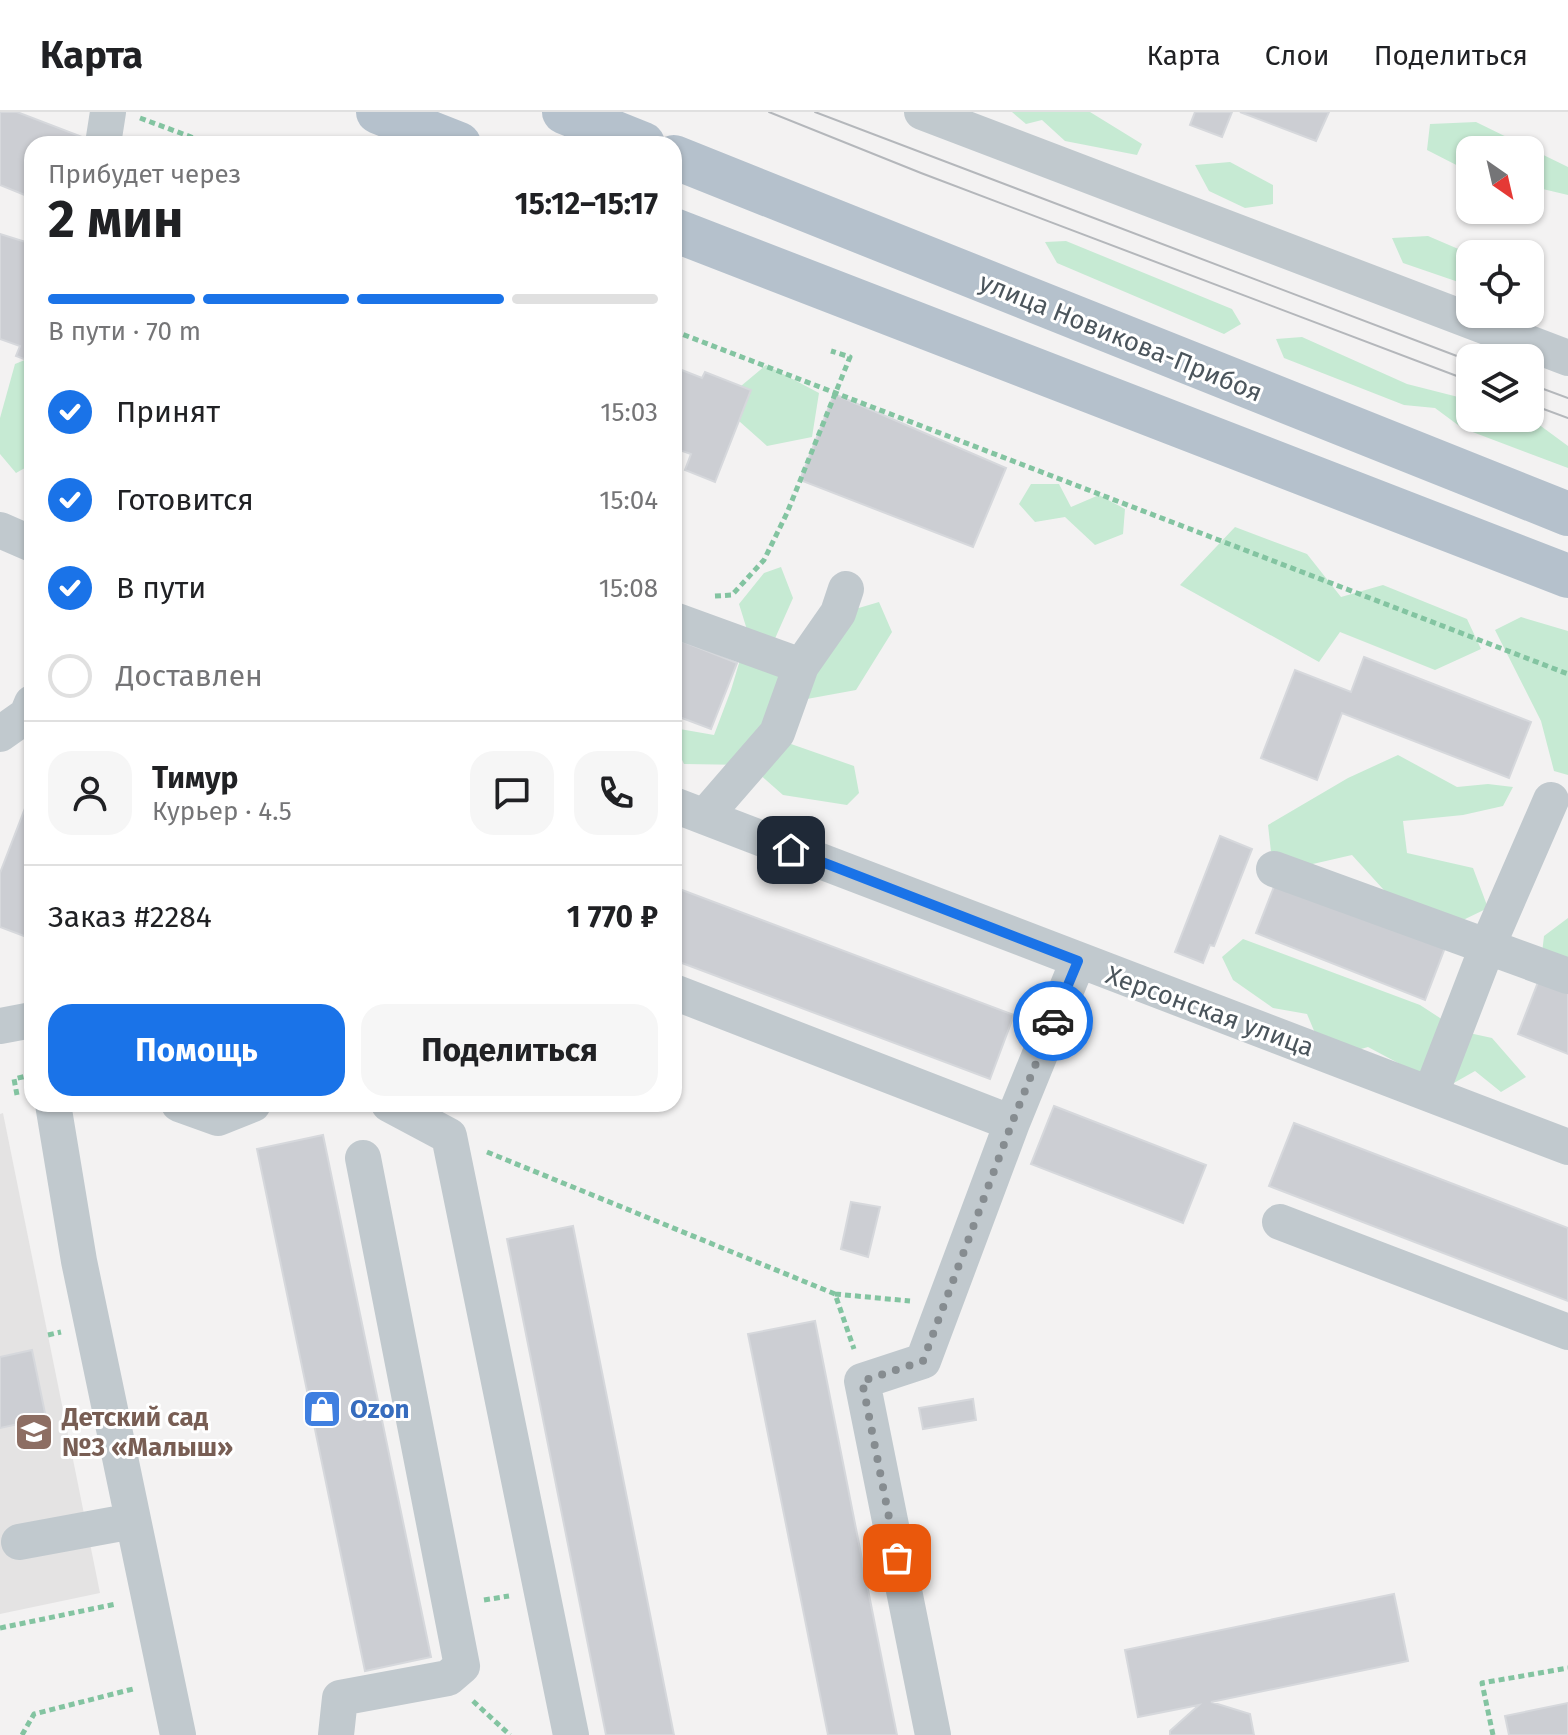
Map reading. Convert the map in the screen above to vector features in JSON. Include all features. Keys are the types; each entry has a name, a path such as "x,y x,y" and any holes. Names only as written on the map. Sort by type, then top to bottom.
{"main road":[{"path":"564,112 623,136"},
{"path":"387,121 434,136"},
{"name":"улица Новикова-Прибоя","path":"682,160 1568,514"},
{"path":"682,233 1568,576"}],"street":[{"path":"922,112 1568,358"},
{"path":"109,136 124,115"},
{"path":"0,530 24,540"},
{"path":"690,810 777,733 801,666 838,613 846,589"},
{"path":"682,623 801,666"},
{"path":"0,734 24,717"},
{"path":"1431,1093 1488,945 1551,800"},
{"name":"Херсонская улица","path":"690,810 1568,1147"},
{"path":"1274,869 1568,976"},
{"path":"933,1735 862,1381 923,1361 1012,1123 1078,961"},
{"path":"682,995 1012,1123"},
{"path":"0,1026 24,1022"},
{"path":"54,1112 79,1261 178,1735"},
{"path":"201,1112 218,1118 233,1112"},
{"path":"404,1112 449,1136 571,1735"},
{"path":"336,1735 340,1698 448,1678 462,1666 363,1158"},
{"path":"1280,1222 1568,1332"},
{"path":"19,1542 133,1521"}],"path":[{"path":"124,115 186,136"},
{"path":"682,334 1568,674"},
{"path":"703,598 732,595 764,560 787,513 850,357 831,351"},
{"path":"449,1136 835,1294 944,1304"},
{"path":"835,1294 852,1337 862,1381"},
{"path":"450,1606 542,1591"},
{"path":"0,1628 121,1603"},
{"path":"1493,1735 1482,1683 1568,1668"},
{"path":"448,1678 510,1735"},
{"path":"22,1735 34,1714 167,1682"}],"shaded area":[{"name":"Детский сад №3 «Малыш»","path":"3,1113 100,1593 0,1614 0,1114"}],"green space":[{"path":"1012,112 1090,112 1142,144 1137,155 1065,141 1042,120 1026,124"},
{"path":"1476,122 1505,136 1456,136 1456,165 1427,150 1430,124"},
{"path":"1544,155 1568,167 1568,195 1544,189"},
{"path":"1230,162 1273,185 1273,204 1245,208 1209,191 1195,165"},
{"path":"1428,236 1456,248 1456,281 1403,263 1392,238"},
{"path":"1066,241 1232,309 1241,324 1224,334 1057,263 1045,242"},
{"path":"1302,337 1407,384 1456,396 1456,424 1435,408 1404,405 1284,358 1276,339"},
{"path":"24,360 24,468 16,473 0,454 0,418 15,364"},
{"path":"766,365 819,393 812,437 767,446 739,421 741,386"},
{"path":"1544,428 1568,446 1568,468 1473,432 1544,432"},
{"path":"1031,484 1059,484 1071,507 1099,495 1125,509 1123,534 1095,545 1065,517 1035,522 1019,504"},
{"path":"1235,527 1307,554 1341,597 1383,585 1467,619 1481,649 1435,670 1340,632 1319,662 1180,585"},
{"path":"781,567 793,598 773,643 797,671 852,610 879,602 892,632 856,690 785,703 771,737 854,766 859,793 847,805 783,795 749,765 684,764 682,760 682,729 714,735 748,633 739,604 764,573"},
{"path":"1521,617 1568,631 1568,775 1554,771 1541,721 1495,630"},
{"path":"1398,755 1457,787 1488,784 1513,787 1503,806 1463,815 1403,821 1407,853 1473,868 1488,908 1461,921 1393,900 1352,855 1304,866 1271,852 1268,825 1348,778"},
{"path":"1568,918 1568,963 1542,953 1544,936"},
{"path":"1243,939 1420,1005 1460,1031 1492,1038 1526,1077 1501,1092 1475,1071 1445,1088 1368,1047 1343,1054 1320,1045 1307,1014 1273,1008 1233,980 1222,957"}],"building":[{"path":"0,112 17,112 80,136 24,136 24,195 0,185"},
{"path":"1195,112 1232,112 1222,137 1190,125"},
{"path":"1240,112 1329,112 1316,141"},
{"path":"0,234 24,242 24,359 16,356 20,346 0,339"},
{"path":"682,370 702,378 705,372 751,390 715,482 685,470 691,454 682,451"},
{"path":"834,394 1006,468 973,547 800,480"},
{"path":"682,641 737,663 711,729 682,718"},
{"path":"1364,657 1531,722 1509,778 1342,713 1317,780 1261,758 1295,670 1351,692"},
{"path":"24,811 24,936 0,927 0,873"},
{"path":"1220,836 1252,849 1214,946 1210,945 1203,963 1175,952"},
{"path":"1277,879 1446,945 1425,1000 1256,933"},
{"path":"682,890 1014,1015 990,1079 682,963"},
{"path":"1540,977 1568,988 1568,1054 1518,1034"},
{"path":"1054,1106 1206,1165 1183,1223 1031,1164"},
{"path":"1294,1123 1568,1228 1568,1301 1269,1186"},
{"path":"323,1135 431,1657 365,1671 257,1149"},
{"path":"851,1202 880,1207 868,1257 841,1249"},
{"path":"573,1226 674,1735 606,1735 507,1239"},
{"path":"815,1321 897,1735 828,1735 748,1334"},
{"path":"32,1350 46,1418 0,1428 0,1357"},
{"path":"973,1399 976,1420 923,1429 919,1408"},
{"path":"1394,1594 1408,1661 1211,1702 1250,1714 1254,1735 1170,1735 1170,1731 1199,1705 1138,1717 1125,1650"},
{"path":"1568,1703 1568,1735 1509,1735 1505,1716"}],"tram line":[{"path":"769,112 921,173 1456,376"},
{"path":"815,112 1456,356"},
{"path":"1544,389 1568,398"},
{"path":"1544,409 1568,418"}],"way so far":[{"path":"897,1558 862,1381 923,1361 1053,1021"}],"place":[{"name":"Ozon","path":"322,1409"},
{"name":"Детский сад №3 «Малыш»","path":"34,1432"}],"route":[{"path":"791,850 1078,961 1053,1021"}]}
